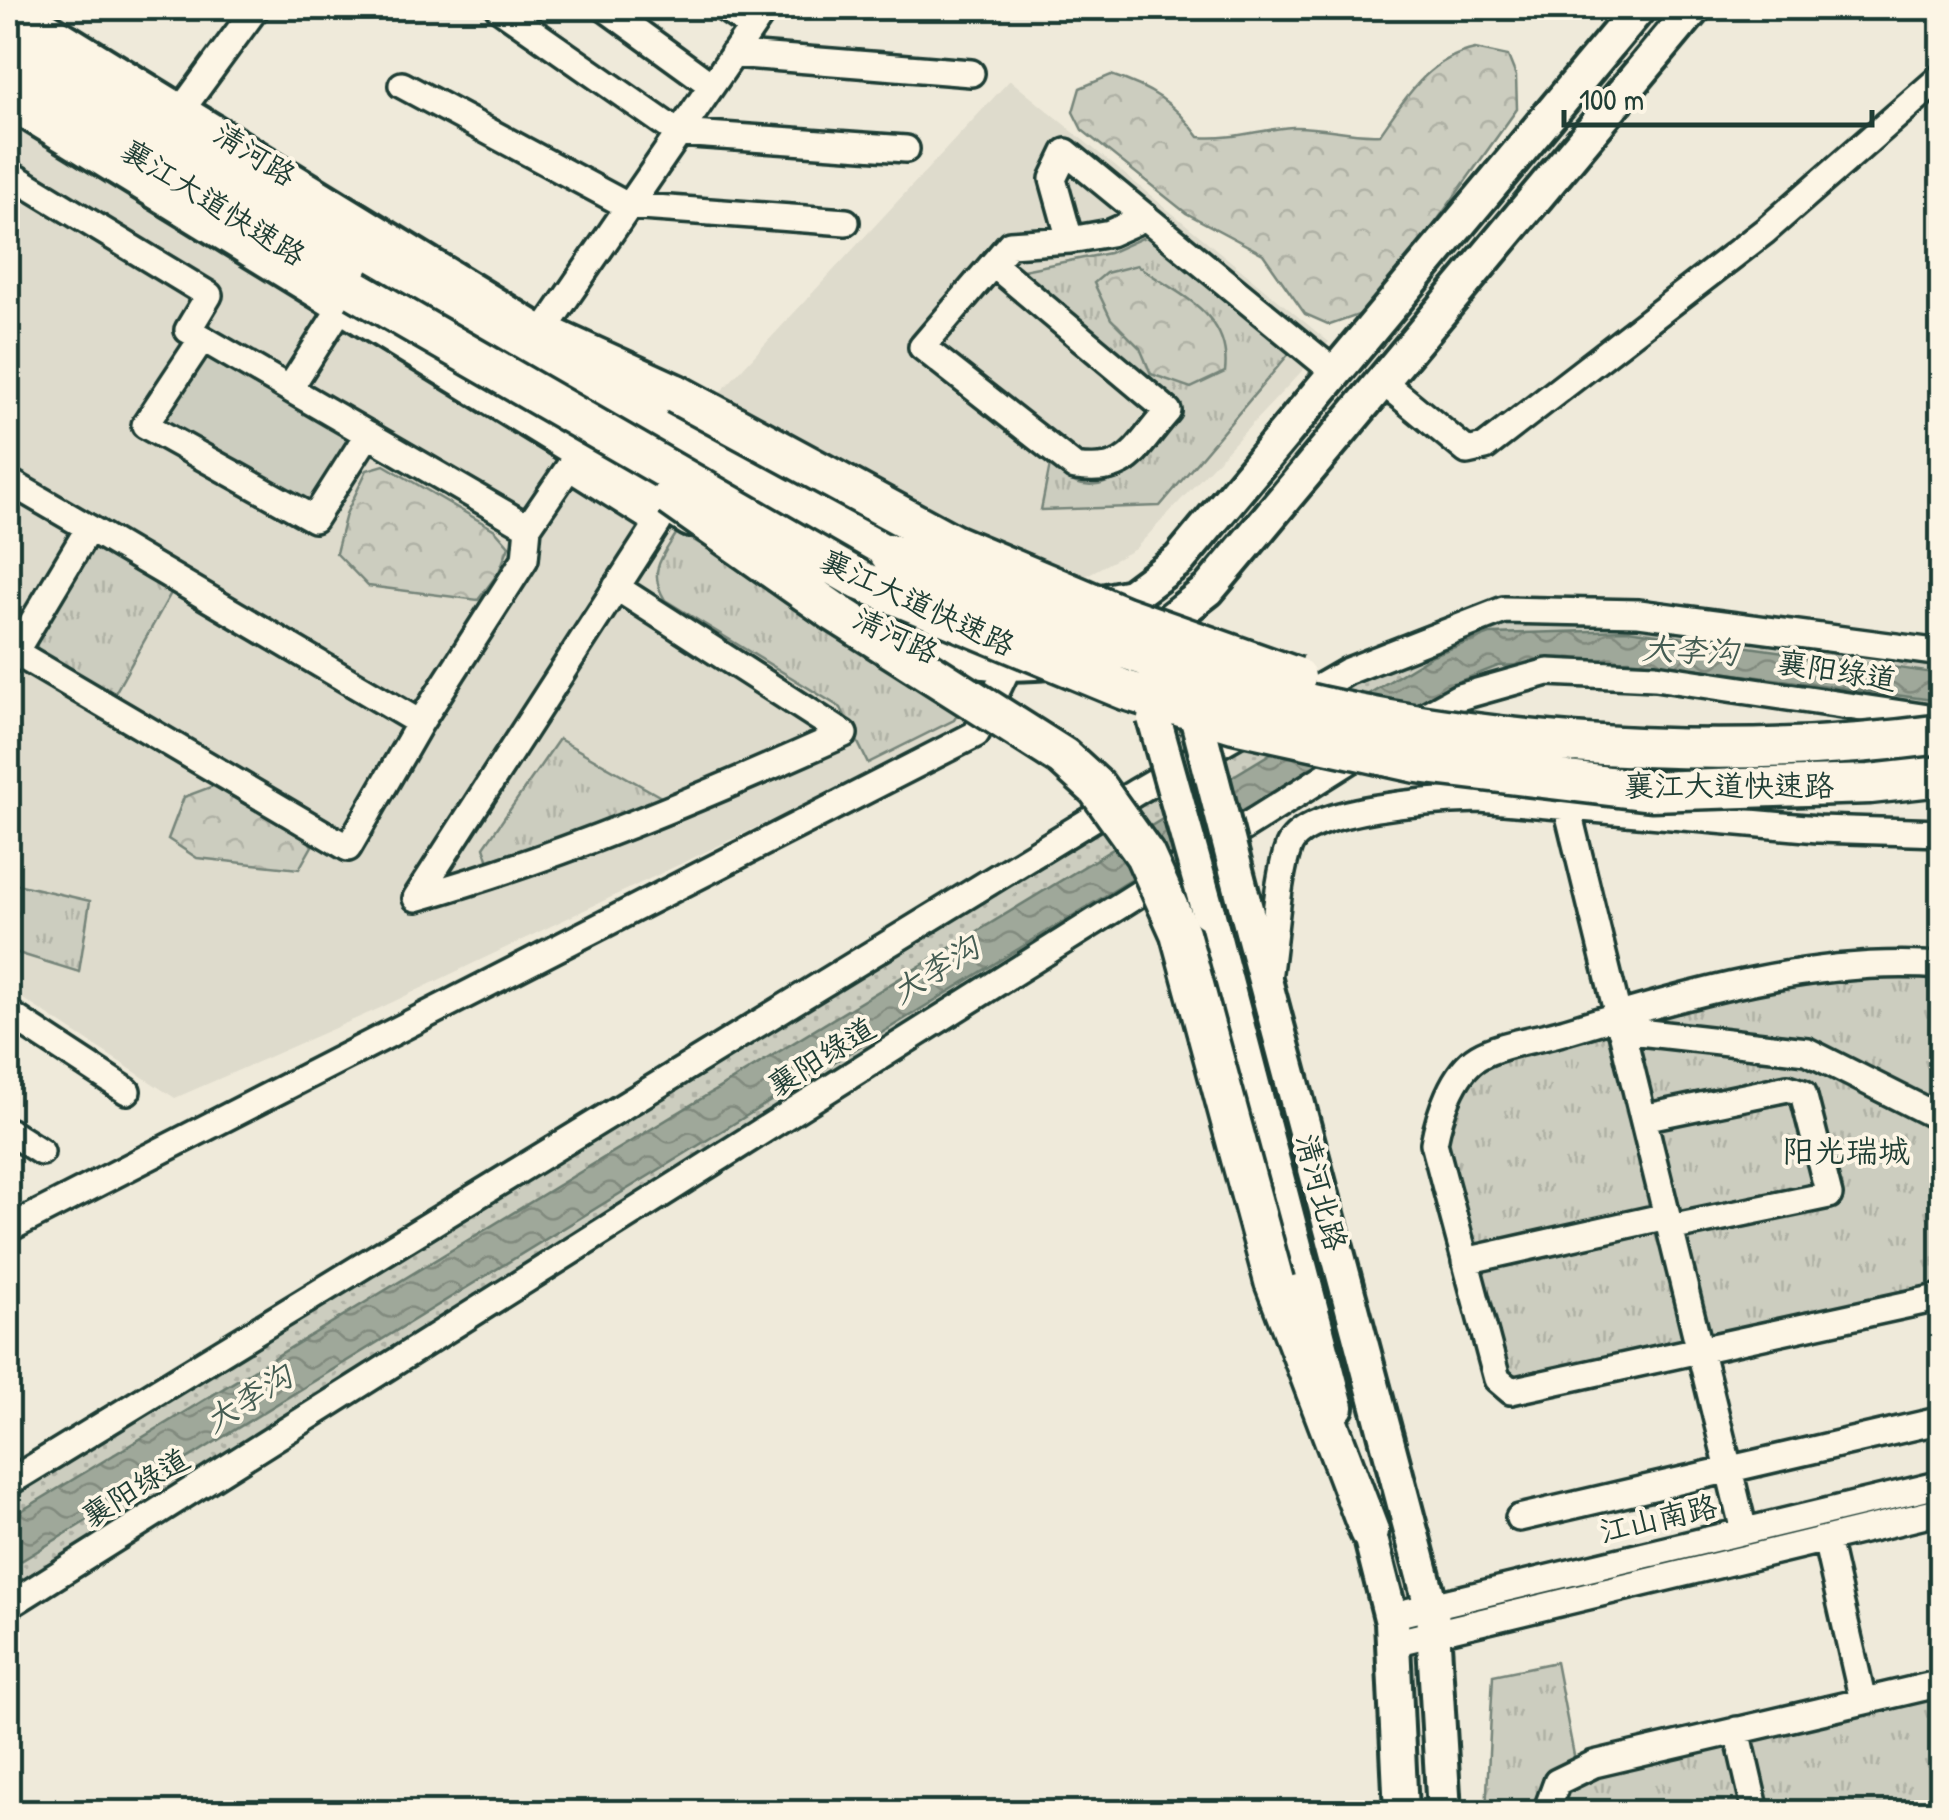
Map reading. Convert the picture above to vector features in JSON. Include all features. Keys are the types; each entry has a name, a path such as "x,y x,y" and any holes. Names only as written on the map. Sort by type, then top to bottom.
{"highway":[{"name":"襄江大道快速路","path":"8,38 514,345 889,553 1073,631 1201,675 1326,708 1590,744 1647,748 1871,743 1942,734"},
{"name":"襄江大道快速路","path":"8,74 349,298 861,581 1124,690 1234,723 1417,763 1651,790 1870,784 1942,776"},
{"path":"349,298 673,498 834,612 1031,735 1096,788 1146,855 1180,933 1274,1281 1369,1531"},
{"path":"542,334 676,394 953,544 1124,616 1332,690 1590,744"}],"main road":[{"name":"清河路","path":"13,8 182,109 810,502 964,590 1019,608 1047,611 1130,596 1179,560 1639,8"},
{"name":"清河路","path":"8,101 349,298 884,635 954,661 1008,666 1124,647 1164,628 1208,590 1694,8"},
{"name":"清河北路","path":"1150,582 1194,708 1432,1620 1444,1812"},
{"name":"清河北路","path":"1096,604 1124,647 1154,718 1369,1531 1392,1630 1401,1812"}],"street":[{"path":"182,109 256,8"},
{"path":"499,8 678,134 906,150"},
{"path":"605,8 711,85"},
{"path":"542,334 758,17 724,8"},
{"path":"733,54 971,73"},
{"path":"1382,382 1467,452 1486,448 1765,230 1942,76"},
{"path":"402,86 628,206 846,222"},
{"path":"1070,240 1053,179 1066,152 1337,374"},
{"path":"8,173 209,295 188,330 528,527"},
{"path":"992,264 1168,411 1118,467 1104,471 1075,467 922,347 992,264 1010,244 1110,233 1146,217"},
{"path":"290,388 349,298"},
{"path":"202,338 144,425 314,519 368,434"},
{"path":"89,528 10,654 348,848 420,723 526,558 528,527 569,467 658,522 616,587 416,898 497,875 663,815 844,734 616,587"},
{"path":"8,481 420,723"},
{"path":"8,1483 1138,790 1348,670 1504,610 1640,613 1942,653"},
{"path":"8,1229 976,734 1008,666"},
{"name":"襄阳绿道","path":"8,1606 1385,738 1459,696 1548,672 1674,680 1942,720"},
{"path":"1267,986 1290,844 1312,822 1434,800 1942,834"},
{"path":"1567,807 1744,1532"},
{"path":"1942,966 1892,962 1817,968 1477,1058 1441,1106 1434,1143 1497,1378 1511,1391 1698,1346 1942,1297"},
{"path":"8,1013 127,1091"},
{"path":"1620,1023 1808,1051 1942,1119"},
{"path":"1466,1261 1829,1196 1803,1093 1788,1088 1643,1118"},
{"path":"8,1130 41,1152"},
{"path":"1519,1518 1942,1420"},
{"name":"江山南路","path":"1392,1630 1744,1532 1942,1484"},
{"name":"江山南路","path":"1432,1620 1826,1539 1942,1511"},
{"path":"1826,1539 1863,1701"},
{"path":"1546,1812 1557,1782 1594,1764 1942,1683"},
{"path":"1737,1730 1756,1812"}],"shaded area":[{"path":"1010,80 1329,342 1135,549 1087,575 1018,576 704,410"},
{"path":"8,117 976,705 966,727 378,1009 175,1098 8,989"}],"green space":[{"path":"1475,49 1508,56 1516,76 1517,109 1373,310 1330,325 1305,314 1263,254 1186,213 1082,130 1073,112 1080,88 1111,75 1161,98 1199,137 1293,127 1380,134 1409,93 1431,71 1458,54"},
{"path":"1151,234 1293,349 1160,506 1041,510 1050,465 1076,483 1092,486 1107,482 1134,462 1176,406 1018,271 1109,253"},
{"path":"1137,265 1199,307 1211,320 1225,351 1225,372 1191,388 1151,374 1140,348 1111,319 1094,283 1106,273"},
{"path":"223,351 346,422 353,457 328,497 293,507 171,440 160,402 189,358"},
{"path":"384,465 495,530 509,546 499,572 478,600 368,586 336,553 346,514 367,470"},
{"path":"678,531 966,700 954,720 868,763 841,708 665,600 657,572"},
{"path":"89,542 176,584 115,693 38,654 35,635"},
{"path":"1504,610 1941,652 1941,720 1548,672 1459,697 8,1606 8,1483 1348,671"},
{"path":"559,739 661,797 663,815 497,867 489,862 484,847"},
{"path":"213,786 304,834 312,846 299,869 197,858 168,839 184,797"},
{"path":"8,882 90,901 79,972 8,950"},
{"path":"1941,966 1941,1297 1511,1391 1434,1143 1477,1057 1817,968"},
{"path":"1556,1662 1577,1771 1941,1683 1941,1812 1486,1812 1493,1675"}],"water":[{"name":"大李沟","path":"1628,630 1941,674 1941,701 1629,660 1498,666 1447,686 8,1569 8,1519 1433,655 1490,634"}],"district":[{"name":"阳光瑞城","path":"1846,1150"}]}
